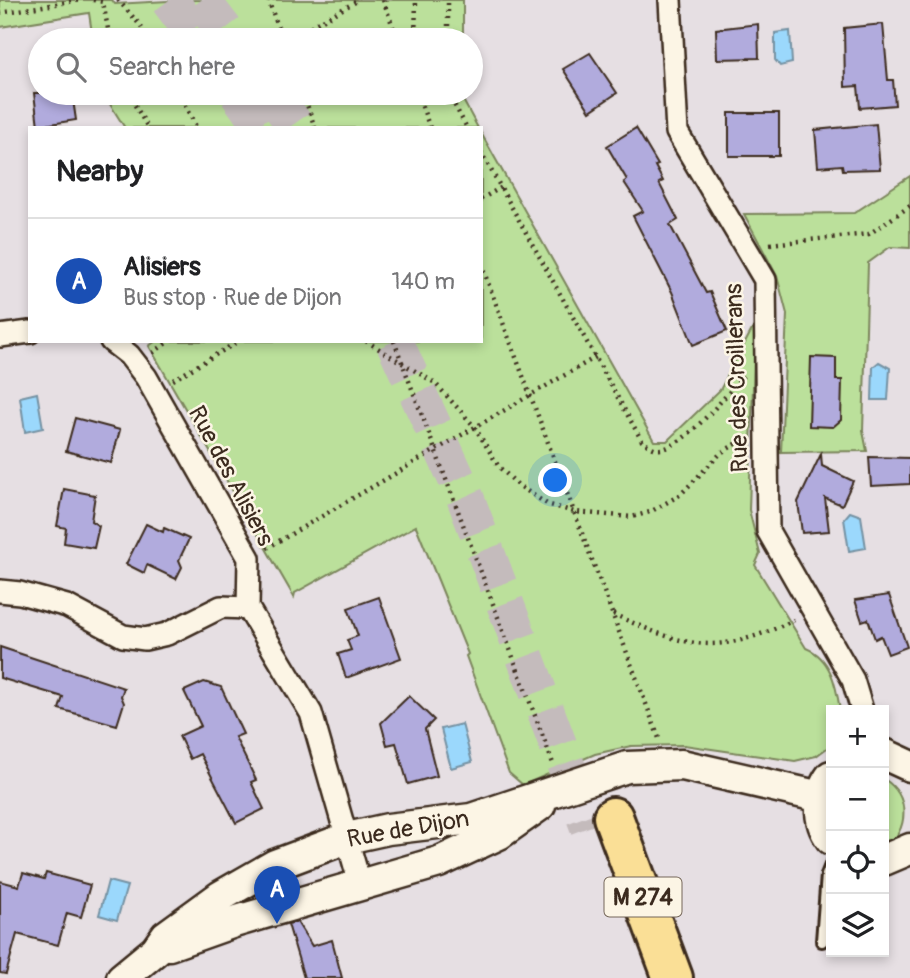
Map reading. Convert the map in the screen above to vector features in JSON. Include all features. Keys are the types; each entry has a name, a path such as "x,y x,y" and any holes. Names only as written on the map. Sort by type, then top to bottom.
{"highway":[{"name":"M 274","path":"645,978 601,822 673,978"}],"street":[{"name":"Rue des Croillerans","path":"670,0 677,132 765,280 768,531 853,680 860,705"},
{"path":"0,336 28,331"},
{"name":"Rue des Alisiers","path":"113,343 137,365 155,390 249,558 248,608"},
{"path":"0,591 20,593 66,606 123,636 145,639 167,634 221,607 248,608 311,713 360,884"},
{"path":"889,756 910,766"},
{"name":"Rue de Dijon","path":"122,978 156,950 166,936 193,915 249,879 297,856 347,838 471,819 627,767 668,765 826,786 821,816 826,828"},
{"name":"Rue de Dijon","path":"156,950 233,922 414,870 475,848 563,789"},
{"path":"889,858 910,849"}],"lane":[{"path":"822,941 826,888"}],"path":[{"path":"0,13 81,0"},
{"path":"93,0 103,2 108,28"},
{"path":"118,0 143,28"},
{"path":"268,0 280,28"},
{"path":"307,28 359,0"},
{"path":"383,0 394,28"},
{"path":"415,28 416,0"},
{"path":"448,0 448,28"},
{"path":"135,105 147,126"},
{"path":"185,105 196,126"},
{"path":"307,105 315,126"},
{"path":"421,105 429,126"},
{"path":"455,105 466,126"},
{"path":"483,155 642,441 656,449 666,449 688,435 746,374 766,366"},
{"path":"483,198 502,187"},
{"path":"745,246 869,234 910,205"},
{"path":"483,269 668,765"},
{"path":"155,390 236,343"},
{"path":"369,343 435,383 474,426 499,467 518,485 547,504 574,512 632,517 650,512 680,495 732,444 743,439 767,438"},
{"path":"395,343 563,789"},
{"path":"249,558 596,357"},
{"path":"612,614 653,632 687,642 718,646 786,623 813,610"}],"green space":[{"path":"0,0 112,0 115,4 186,0 463,0 463,28 91,28 89,13 0,27"},
{"path":"111,105 466,105 477,126 124,126"},
{"path":"483,137 654,441 667,441 720,390 755,324 749,510 760,554 755,565 806,648 827,665 839,705 826,705 826,749 816,756 795,761 684,745 631,746 595,754 523,785 509,773 466,656 468,654 416,526 295,593 294,597 149,346 153,343 483,343"},
{"path":"910,176 910,248 890,247 868,263 863,431 867,451 781,452 787,314 777,276 744,214 854,213"},
{"path":"889,783 899,794 904,813 899,832 889,845"}],"water":[{"path":"790,31 792,63 780,66 775,60 775,33"},
{"path":"879,362 890,368 888,400 872,400 873,367"},
{"path":"37,393 43,428 25,432 20,397"},
{"path":"850,512 861,516 866,548 849,551 844,519"},
{"path":"462,724 472,762 451,768 441,729"},
{"path":"108,881 127,886 117,920 99,915"}],"building":[{"path":"758,24 759,58 717,59 716,29"},
{"path":"883,24 888,80 893,80 895,105 860,108 858,86 845,87 844,28"},
{"path":"590,53 617,93 590,111 563,69"},
{"path":"35,105 74,105 76,120 38,126"},
{"path":"729,113 779,113 779,156 729,156"},
{"path":"876,124 880,169 843,170 842,165 818,167 815,130"},
{"path":"636,128 658,165 655,166 663,181 659,183 678,220 670,225 706,293 710,292 727,331 693,345 672,292 633,216 643,211 624,182 627,180 607,146"},
{"path":"811,357 836,358 836,380 842,380 841,420 833,427 809,426"},
{"path":"75,418 120,430 111,463 66,451"},
{"path":"821,454 822,466 853,481 842,505 825,498 829,531 802,533 798,502"},
{"path":"869,457 910,458 910,484 871,486"},
{"path":"64,489 95,495 91,521 99,526 94,548 64,543 66,528 57,526"},
{"path":"146,524 163,532 164,528 189,539 179,560 182,567 176,579 147,565 144,573 126,564"},
{"path":"889,595 907,647 888,654 881,636 875,639 868,619 862,621 855,600"},
{"path":"379,597 401,658 346,678 338,654 351,650 347,640 358,636 348,608"},
{"path":"0,647 124,688 121,696 124,703 117,725 59,709 63,697 0,678"},
{"path":"204,682 221,687 243,734 235,737 256,780 251,782 264,809 236,823 200,754 190,759 179,736 201,726 184,691"},
{"path":"409,696 434,720 425,729 437,776 408,784 396,743 387,745 381,723"},
{"path":"23,873 44,879 46,873 90,885 81,917 67,913 58,945 17,934 6,974 0,973 0,881 19,886"},
{"path":"297,922 312,946 332,940 342,978 304,978 288,924"}],"tunnel":[{"path":"169,0 190,28"},
{"path":"201,0 223,28"},
{"path":"247,105 262,126"},
{"path":"281,105 296,126"},
{"path":"395,343 465,497 589,827"}],"place":[{"name":"Alisiers","path":"277,924"}]}
